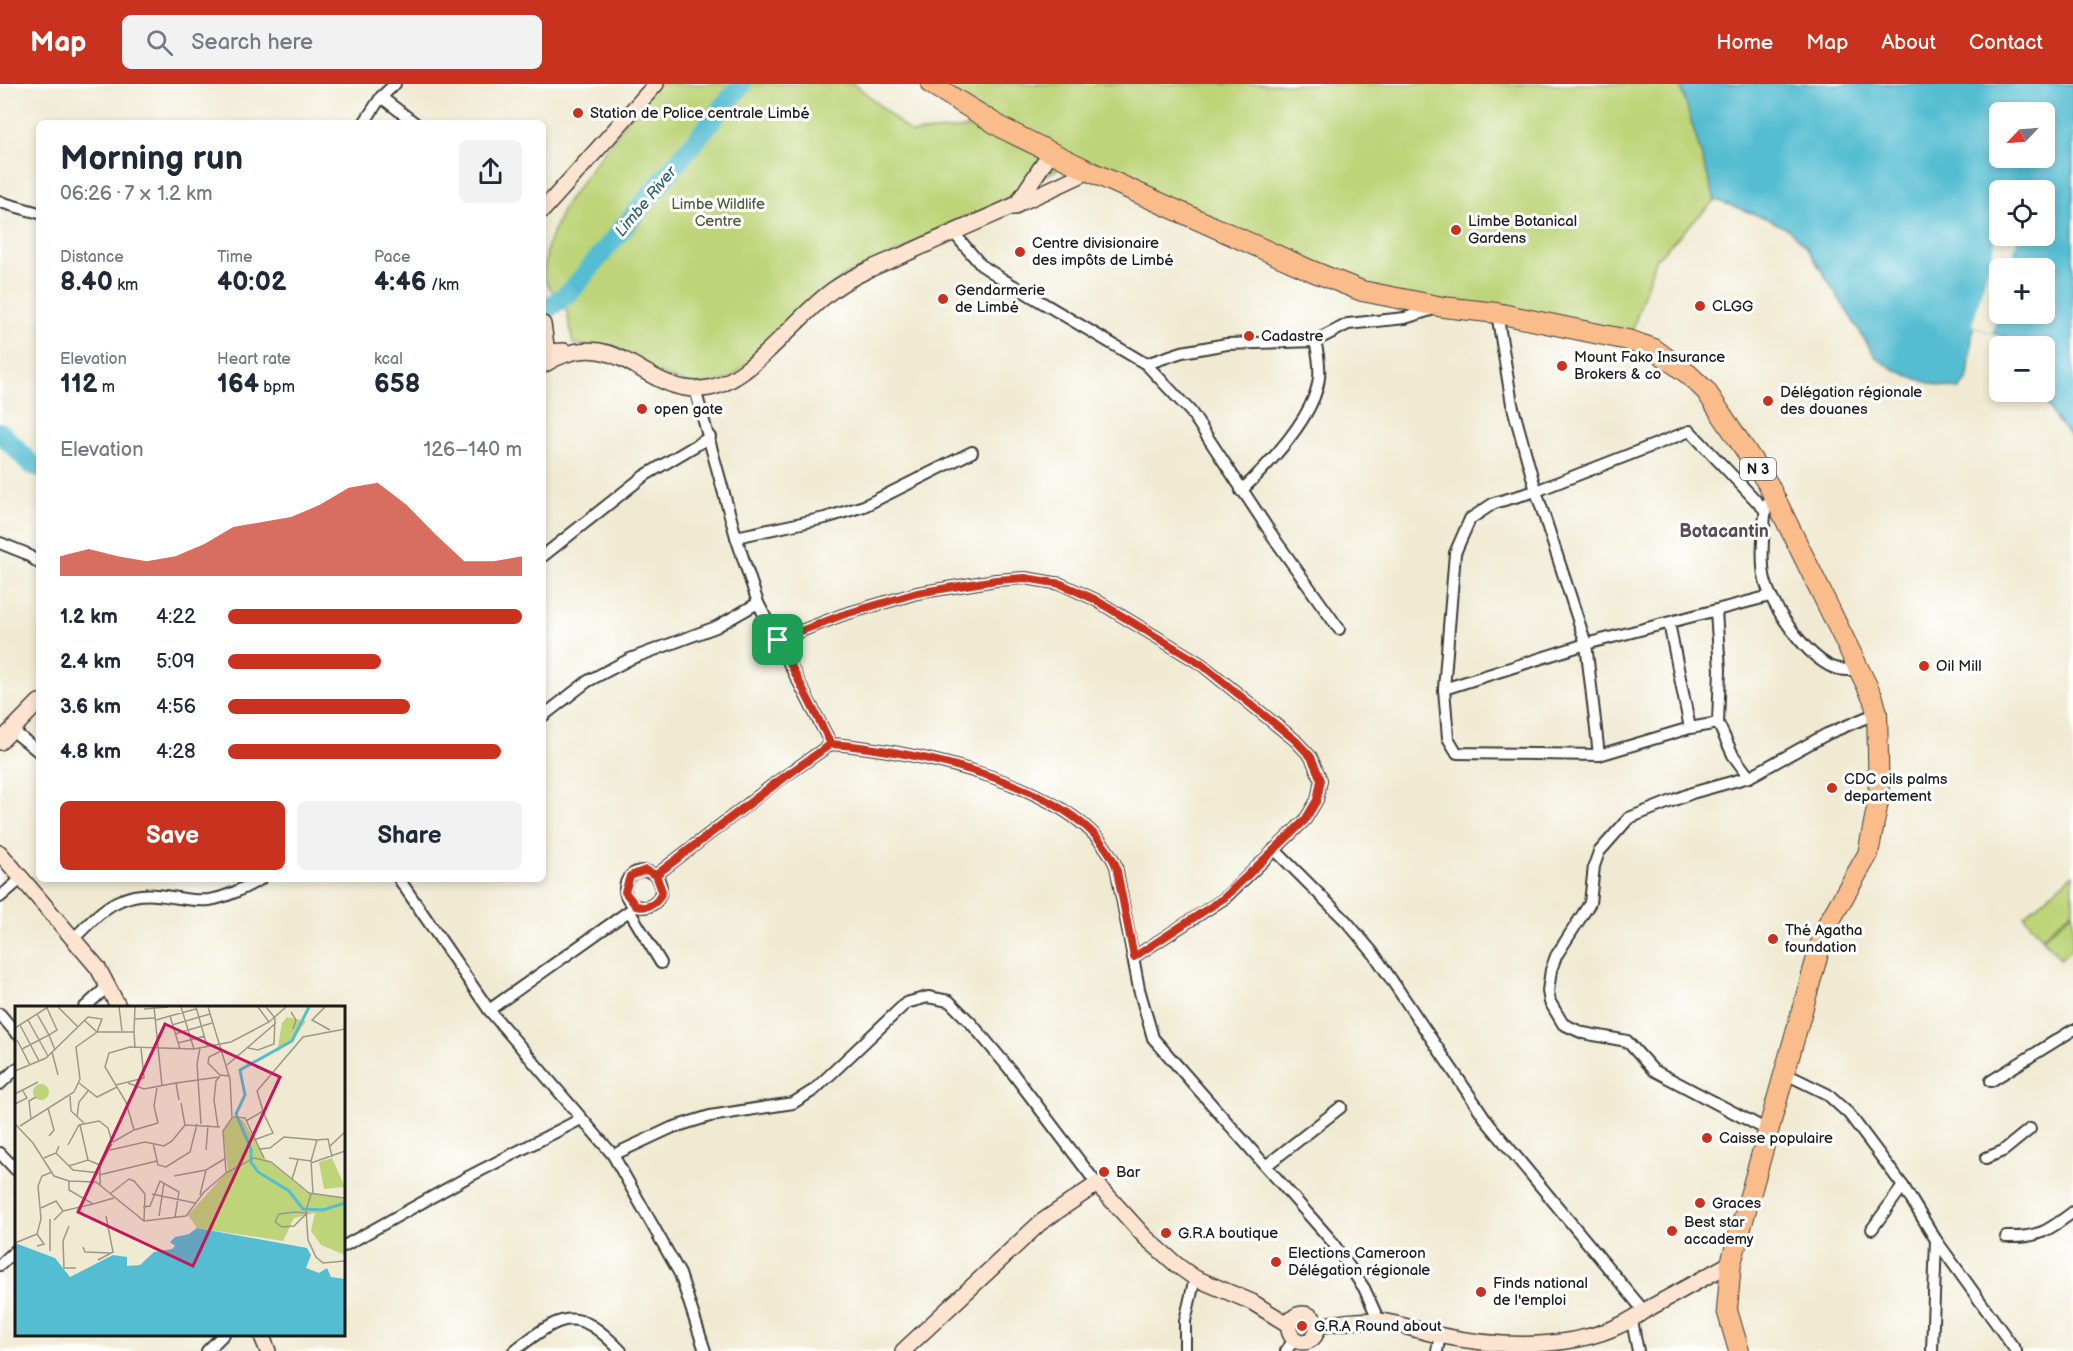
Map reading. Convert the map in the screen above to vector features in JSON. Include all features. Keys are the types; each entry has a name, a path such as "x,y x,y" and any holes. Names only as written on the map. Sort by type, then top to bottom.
{"highway":[{"name":"N 3","path":"931,84 1004,129 1089,171 1312,272 1362,291 1443,307 1497,313 1628,340 1654,349 1689,374 1706,391 1768,484 1860,670 1878,713 1879,796 1868,854 1825,929 1731,1263 1727,1311 1739,1351"}],"street":[{"path":"365,120 381,97 395,84"},
{"path":"546,207 656,84"},
{"path":"381,97 411,120"},
{"path":"1015,207 1051,152"},
{"path":"546,345 547,352 592,350 611,354 667,382 695,389 710,388 729,381 749,367 832,290 857,275 1015,207 1089,171"},
{"path":"0,202 36,212"},
{"path":"953,232 981,265 1146,364 1191,412 1241,490 1339,629"},
{"path":"1146,364 1182,352 1227,344 1316,341 1348,324 1405,318 1443,307"},
{"path":"1497,313 1512,404 1536,490 1586,644 1599,755"},
{"path":"1241,490 1279,454 1308,408 1319,380 1316,341"},
{"path":"546,364 571,351"},
{"path":"695,389 736,537 758,603 831,744"},
{"path":"1718,723 1690,728 1599,755 1458,753 1448,738 1444,689 1455,553 1470,519 1494,503 1536,490 1690,431 1765,510"},
{"path":"546,554 644,476 710,437"},
{"path":"736,537 807,522 864,506 972,452"},
{"path":"1768,484 1765,510 1765,577 1770,596 1799,637 1821,660 1836,669 1860,670"},
{"path":"0,543 25,553 36,561"},
{"path":"778,640 842,615 917,593 1015,578 1061,584 1094,599 1201,664 1295,740 1311,757 1321,780 1317,800 1305,820 1224,898 1134,957"},
{"path":"1444,689 1586,644 1770,596"},
{"path":"546,714 588,681 630,659 716,627 758,603"},
{"path":"1716,611 1720,670 1718,723 1733,755 1749,777"},
{"path":"1670,623 1690,728"},
{"path":"0,742 36,705"},
{"path":"1769,1131 1653,1070 1627,1041 1572,1030 1556,1014 1548,991 1556,956 1590,903 1594,866 1599,852 1629,818 1692,793 1749,777 1827,734 1878,713"},
{"path":"12,729 36,749"},
{"path":"656,875 774,784 831,744 911,754 991,776 1039,796 1068,814 1100,840 1111,853 1116,866 1144,1009 1153,1038 1267,1165 1344,1258 1364,1288 1379,1321"},
{"path":"1274,849 1347,922 1374,954 1489,1124 1638,1316 1638,1351"},
{"path":"0,853 74,938 109,985 118,1006"},
{"path":"656,875 640,871 627,881 625,892 661,963"},
{"path":"489,1010 633,909 647,907 657,901 662,891 656,875"},
{"path":"0,897 22,878"},
{"path":"74,938 101,912 121,900 148,892 207,900 232,894 255,882"},
{"path":"401,882 489,1010 613,1155 680,1274 705,1351"},
{"path":"86,1006 109,985"},
{"path":"613,1155 671,1128 710,1116 793,1103 814,1090 906,1003 928,997 949,1001 1008,1067 1097,1184 1164,1255 1195,1278 1252,1302 1289,1325"},
{"path":"0,1014 15,1032"},
{"path":"1991,1081 2073,1030"},
{"path":"0,1083 15,1070"},
{"path":"1784,1073 1827,1094 1849,1114 1903,1186 1936,1240 2016,1351"},
{"path":"1267,1165 1341,1107"},
{"path":"345,1245 466,1178 581,1119"},
{"path":"1986,1158 2003,1151 2030,1129"},
{"path":"0,1153 15,1169"},
{"path":"903,1351 1040,1223 1097,1184"},
{"path":"1872,1229 1903,1186"},
{"path":"2006,1237 2025,1238 2044,1234 2073,1212"},
{"path":"1932,1351 1936,1240"},
{"path":"0,1265 15,1251"},
{"path":"1317,1326 1379,1321 1439,1343 1550,1349 1587,1340 1638,1316 1731,1263"},
{"path":"1185,1351 1185,1321 1195,1278"},
{"path":"1306,1314 1315,1321 1317,1326 1314,1337 1310,1341 1290,1346 1289,1325 1295,1316 1306,1314"},
{"path":"514,1351 548,1327 569,1318 590,1322 621,1351"},
{"path":"207,1351 223,1336"},
{"path":"261,1336 268,1351"}],"green space":[{"name":"Limbe Wildlife Centre","path":"653,84 855,84 911,133 1003,125 933,84 1680,84 1715,200 1655,260 1630,338 1359,288 1070,162 954,228 844,276 730,379 696,387 582,345 573,344 567,311 546,282 548,244 564,206"},
{"path":"2073,874 2073,910 2042,937 2024,916"},
{"path":"2073,912 2073,948 2060,959 2043,938"}],"water":[{"path":"1680,84 2073,84 2073,440 2045,402 2055,402 2055,336 2001,336 1973,326 1968,379 1960,389 1939,386 1915,378 1892,368 1875,356 1806,246 1789,230 1768,219 1715,200"}],"pier":[{"path":"1994,246 2015,246 2012,258 1991,258"},
{"path":"1989,264 1989,324 1994,324 1992,333 1972,326"}],"waterway":[{"name":"Limbe River","path":"546,310 571,291 742,84"},
{"name":"Limbe River","path":"0,432 32,465 36,466"}],"place":[{"name":"Station de Police centrale Limbé","path":"578,113"},
{"name":"Limbe Botanical Gardens","path":"1456,230"},
{"name":"Centre divisionaire des impôts de Limbé","path":"1020,252"},
{"name":"Gendarmerie de Limbé","path":"943,299"},
{"name":"CLGG","path":"1700,306"},
{"name":"Cadastre","path":"1249,336"},
{"name":"Mount Fako Insurance Brokers & co","path":"1562,366"},
{"name":"Délégation régionale des douanes","path":"1768,401"},
{"name":"open gate","path":"642,409"},
{"name":"Oil Mill","path":"1924,666"},
{"name":"CDC oils palms departement","path":"1832,788"},
{"name":"Thé Agatha foundation","path":"1773,939"},
{"name":"Caisse populaire","path":"1707,1138"},
{"name":"Bar","path":"1104,1172"},
{"name":"Graces","path":"1700,1203"},
{"name":"Best star accademy","path":"1672,1231"},
{"name":"G.R.A boutique","path":"1166,1233"},
{"name":"Elections Cameroon Délégation régionale","path":"1276,1262"},
{"name":"Finds national de l'emploi","path":"1481,1292"},
{"name":"G.R.A Round about","path":"1302,1326"}],"district":[{"name":"Botacantin","path":"1724,531"}],"route":[{"path":"778,640 831,744 774,784 656,875 660,880 662,891 657,901 647,907 636,906 627,898 625,892 627,881 634,872 646,870 656,875 715,830 774,784 831,744 911,754 991,776 1015,784 1068,814 1100,840 1111,853 1116,866 1134,957 1224,898 1305,820 1317,800 1321,780 1311,757 1295,740 1201,664 1094,599 1061,584 1025,578 996,580 917,593 842,615 778,640"}]}
